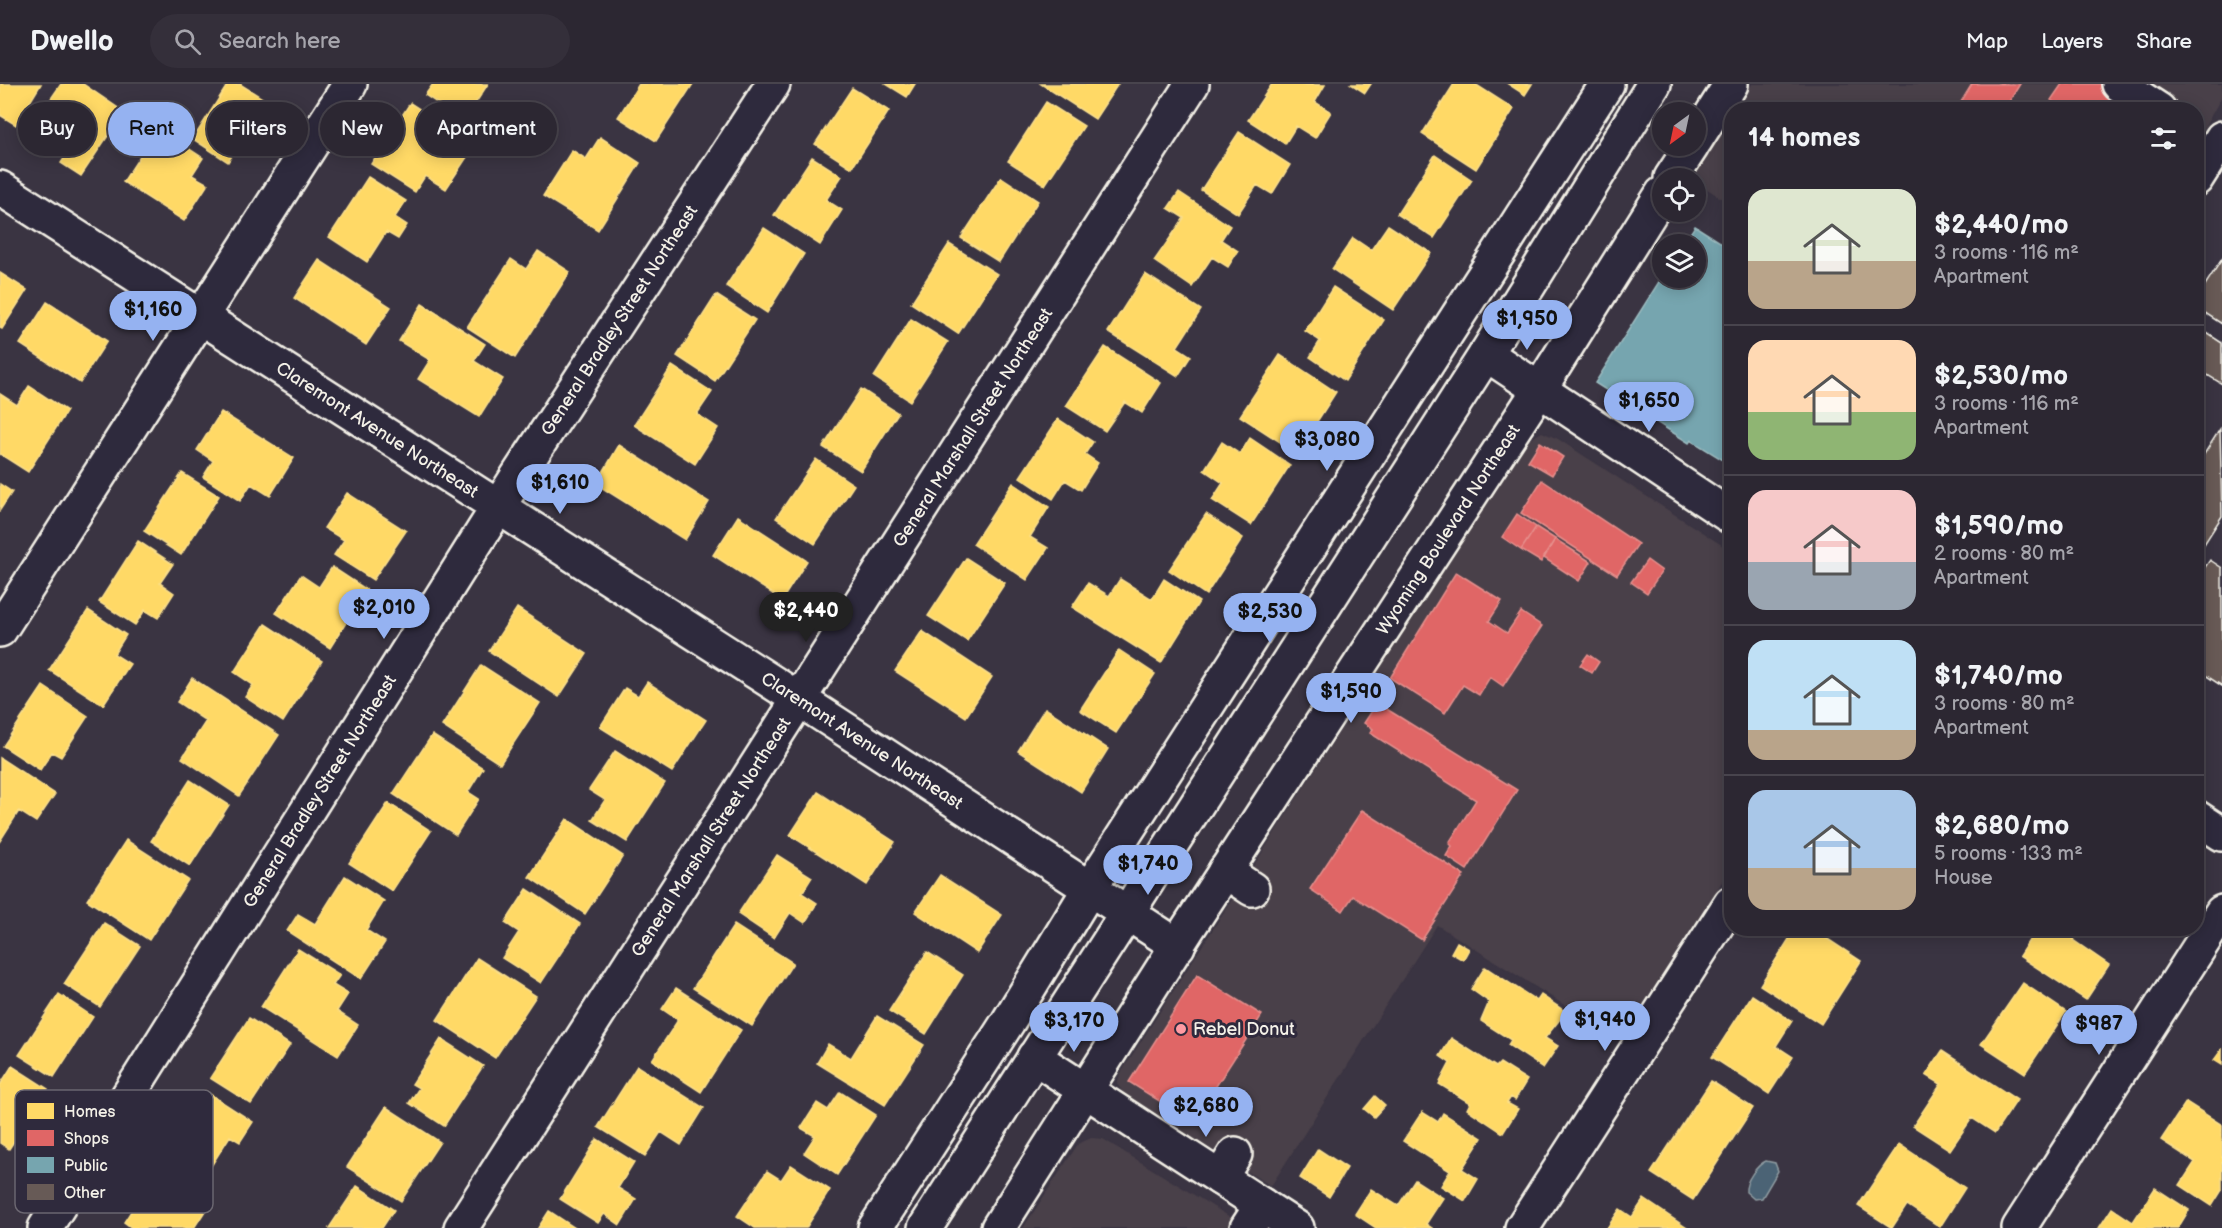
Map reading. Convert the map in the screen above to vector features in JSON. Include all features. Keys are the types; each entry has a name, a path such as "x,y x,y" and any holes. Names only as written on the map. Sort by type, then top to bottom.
{"street":[{"path":"0,630 350,84"},
{"name":"General Bradley Street Northeast","path":"132,1090 499,506 772,84"},
{"name":"General Marshall Street Northeast","path":"461,1228 1192,84"},
{"path":"875,1228 1008,1022 1090,888 1608,84"},
{"path":"925,1228 1486,354 1654,84"},
{"path":"1706,124 1731,84"},
{"path":"2119,84 2147,102"},
{"path":"2204,163 2214,142"},
{"name":"Claremont Avenue Northeast","path":"0,188 499,506 1178,946"},
{"name":"Wyoming Boulevard Northeast","path":"998,1228 1178,946 1239,880 1652,210"},
{"path":"1486,354 1724,512"},
{"path":"2204,822 2222,834"},
{"path":"2019,1228 2222,912"},
{"path":"1522,1228 1724,914"},
{"path":"1034,1057 1087,1091 1228,1166 1255,1217 1297,1228"},
{"name":"General Bradley Street Northeast","path":"45,1228 54,1213"}],"shaded area":[{"path":"1752,84 2222,84 2222,96 2204,129 2204,102 1740,102"},
{"path":"1724,127 1724,200 1706,188 1706,168 1697,168"},
{"path":"1542,432 1558,439 1724,546 1724,879 1620,1040 1437,925 1271,1186 1126,1097 1117,1084 1120,1074 1525,442"},
{"path":"1091,1138 1103,1139 1248,1228 1023,1228 1078,1144"}],"water":[{"path":"1766,1161 1775,1163 1778,1171 1762,1198 1754,1199 1746,1192 1747,1183 1755,1170"}],"building: Homes":[{"path":"0,84 41,84 30,102 18,102 16,125 0,115"},
{"path":"61,84 83,84 109,102 108,136 96,154 96,102 49,102"},
{"path":"228,84 240,84 267,101 266,102 217,102"},
{"path":"433,84 488,84 476,102 436,102 425,95"},
{"path":"639,84 693,84 656,141 618,117"},
{"path":"886,84 915,84 907,97"},
{"path":"1041,84 1118,84 1095,119"},
{"path":"1272,84 1325,85 1315,102 1331,112 1315,138 1296,126 1285,144 1248,120"},
{"path":"1351,84 1371,84 1365,93"},
{"path":"1454,84 1475,84 1514,109 1476,169 1422,134"},
{"path":"1508,84 1532,84 1525,95"},
{"path":"852,88 889,111 852,168 815,144"},
{"path":"1046,102 1084,126 1045,185 1008,161"},
{"path":"410,103 416,107 416,156 468,156 446,189 425,176 415,192 371,164 376,156 404,156 404,112"},
{"path":"207,117 207,148 195,140 195,136"},
{"path":"1239,132 1290,165 1272,194 1257,185 1238,214 1201,190"},
{"path":"600,137 640,163 598,230 543,196 572,150 586,159"},
{"path":"195,153 203,158 192,175 208,184 184,221 123,182 140,156 195,156"},
{"path":"1435,155 1472,180 1434,238 1397,214"},
{"path":"66,156 94,156 81,176 61,163"},
{"path":"219,156 232,156 228,162"},
{"path":"812,157 842,176 826,200 842,210 820,245 774,215"},
{"path":"368,177 406,201 395,217 407,225 398,239 386,232 367,262 329,237"},
{"path":"1001,177 1038,201 999,262 961,238"},
{"path":"1179,192 1230,226 1221,240 1238,251 1228,267 1212,257 1192,287 1154,261 1184,218 1168,208"},
{"path":"1388,225 1431,253 1393,310 1332,269 1353,238 1371,250"},
{"path":"764,228 804,254 767,313 726,286"},
{"path":"949,244 997,274 958,334 911,303"},
{"path":"538,251 570,272 515,358 467,327 511,259 526,269"},
{"path":"319,260 391,307 366,345 294,298"},
{"path":"0,273 27,290 2,329 0,328"},
{"path":"1145,274 1201,310 1177,347 1191,356 1178,376 1108,332"},
{"path":"1333,287 1384,320 1345,381 1310,357 1320,341 1305,331"},
{"path":"716,295 755,320 715,381 677,356"},
{"path":"47,302 107,341 80,383 20,344"},
{"path":"422,304 485,344 474,361 503,379 479,417 418,379 430,360 399,341"},
{"path":"911,319 948,342 910,401 874,377"},
{"path":"1105,347 1161,383 1142,413 1125,402 1105,431 1066,406"},
{"path":"1280,355 1336,392 1297,453 1240,416"},
{"path":"672,366 712,392 697,414 718,428 695,464 634,425"},
{"path":"29,386 67,411 28,472 0,454 0,394 17,405"},
{"path":"861,389 898,413 861,471 823,447"},
{"path":"221,412 294,458 270,496 251,484 240,501 203,477 213,461 197,450"},
{"path":"1058,419 1093,442 1085,454 1098,463 1081,490 1065,480 1053,499 1020,477"},
{"path":"1250,438 1290,465 1251,525 1212,500 1223,483 1204,470 1222,442 1240,454"},
{"path":"619,445 709,502 685,540 596,484"},
{"path":"816,459 854,485 815,544 776,518"},
{"path":"182,473 219,496 181,555 144,531"},
{"path":"1013,483 1049,507 1030,537 1048,548 1027,580 973,544"},
{"path":"0,484 12,492 0,510"},
{"path":"347,493 406,531 373,580 334,555 344,540 324,528"},
{"path":"1206,514 1243,538 1206,595 1169,570"},
{"path":"738,516 807,561 782,600 713,555"},
{"path":"138,541 173,564 160,583 174,593 158,618 145,610 135,625 99,602"},
{"path":"966,558 1005,583 967,641 928,616"},
{"path":"332,567 367,590 330,648 276,613 301,575 319,587"},
{"path":"1120,579 1152,599 1164,579 1199,602 1161,663 1072,607 1088,583 1109,596"},
{"path":"517,608 587,654 559,697 489,651"},
{"path":"88,610 126,635 114,654 130,664 103,705 49,670"},
{"path":"265,624 322,661 283,722 245,697 253,685 234,672"},
{"path":"922,631 992,677 966,717 895,671"},
{"path":"1119,650 1155,674 1116,733 1080,710"},
{"path":"481,665 540,703 500,764 442,726"},
{"path":"192,678 279,735 239,796 182,758 206,721 177,702"},
{"path":"647,682 706,720 672,772 600,727 625,688 638,696"},
{"path":"43,686 88,716 61,757 52,752 40,770 3,746"},
{"path":"1045,708 1108,749 1081,792 1018,751"},
{"path":"432,735 483,768 468,792 479,799 456,835 393,794"},
{"path":"615,751 665,783 627,842 592,820 605,800 589,790"},
{"path":"0,758 55,794 36,822 19,811 0,841"},
{"path":"190,780 229,805 190,866 151,841"},
{"path":"818,792 895,842 867,885 790,835"},
{"path":"388,803 431,831 392,891 349,863"},
{"path":"567,819 623,856 585,914 529,877"},
{"path":"126,840 188,880 149,940 87,900"},
{"path":"777,855 812,877 802,893 817,903 805,923 790,913 774,938 738,914"},
{"path":"940,875 1002,915 977,953 915,912"},
{"path":"345,876 384,901 366,930 385,942 361,979 287,931 298,914 315,924"},
{"path":"527,889 580,924 541,983 502,958 519,932 505,923"},
{"path":"104,923 140,946 100,1007 64,984"},
{"path":"734,925 793,963 752,1026 693,988"},
{"path":"1791,936 1823,936 1861,961 1821,1024 1760,985"},
{"path":"2032,936 2076,936 2073,940 2109,965 2086,1000 2019,956"},
{"path":"1457,942 1469,949 1463,960 1451,953"},
{"path":"298,949 340,975 333,985 348,994 337,1011 358,1025 338,1056 261,1007"},
{"path":"927,952 963,975 926,1034 889,1011"},
{"path":"477,958 536,996 495,1058 437,1020"},
{"path":"1485,967 1537,1001 1541,995 1566,1012 1545,1038 1558,1046 1543,1068 1508,1045 1511,1040 1481,1021 1489,1002 1471,989"},
{"path":"2023,983 2066,1012 2025,1073 1981,1044"},
{"path":"676,988 741,1030 701,1092 652,1060 678,1020 662,1009"},
{"path":"59,994 93,1017 54,1077 19,1055"},
{"path":"1752,995 1792,1021 1776,1046 1793,1057 1769,1094 1712,1057"},
{"path":"877,1016 924,1045 885,1105 817,1063 828,1044 851,1058"},
{"path":"249,1018 290,1045 251,1104 210,1078"},
{"path":"1451,1038 1496,1067 1500,1063 1527,1080 1515,1100 1511,1097 1507,1103 1518,1109 1503,1133 1467,1109 1470,1103 1439,1084 1450,1063 1440,1056"},
{"path":"441,1039 483,1066 444,1126 409,1103 419,1088 412,1084"},
{"path":"2222,1049 2222,1065 2214,1060"},
{"path":"1942,1051 2017,1100 1995,1133 1972,1118 1950,1150 1913,1126 1941,1084 1926,1075"},
{"path":"12,1066 48,1089 15,1090 15,1140 9,1149 0,1143 0,1085"},
{"path":"637,1066 704,1108 681,1145 661,1132 645,1156 598,1127"},
{"path":"1711,1081 1753,1108 1693,1200 1651,1173"},
{"path":"840,1092 876,1115 837,1175 804,1153 815,1136 801,1128 817,1103 828,1110"},
{"path":"213,1096 253,1122 240,1142 230,1136 213,1163"},
{"path":"1375,1096 1385,1105 1374,1117 1364,1109"},
{"path":"2186,1102 2222,1125 2222,1190 2212,1206 2180,1185 2195,1162 2161,1140"},
{"path":"386,1107 440,1142 401,1201 347,1167"},
{"path":"1422,1112 1438,1122 1443,1113 1482,1138 1462,1169 1478,1179 1465,1201 1441,1186 1450,1171 1403,1141"},
{"path":"597,1139 634,1162 618,1188 636,1199 620,1225 604,1214 598,1223 560,1199"},
{"path":"1899,1144 1965,1188 1940,1227 1907,1205 1892,1228 1858,1206"},
{"path":"1318,1149 1347,1168 1329,1197 1300,1178"},
{"path":"791,1165 830,1190 806,1228 755,1228 737,1216 767,1171 781,1180"},
{"path":"1415,1180 1443,1198 1426,1224 1432,1228 1376,1228 1355,1214 1371,1189 1398,1206"},
{"path":"357,1186 394,1210 382,1228 329,1228"},
{"path":"2155,1188 2189,1210 2178,1228 2099,1228 2112,1208 2133,1222"},
{"path":"1644,1199 1687,1228 1607,1228 1620,1209 1632,1217"},
{"path":"549,1211 575,1228 538,1228"},
{"path":"130,1213 204,1213 194,1228 132,1228 124,1222"}],"building: Shops":[{"path":"1972,84 2020,84 2009,102 1961,102"},
{"path":"2062,84 2101,84 2129,102 2054,102 2051,100"},
{"path":"1540,442 1563,457 1552,475 1528,461"},
{"path":"1542,480 1638,544 1617,575 1521,513"},
{"path":"1517,514 1536,527 1521,550 1502,537"},
{"path":"1536,527 1555,539 1541,562 1521,550"},
{"path":"1555,539 1591,562 1579,581 1544,558"},
{"path":"1647,560 1662,571 1647,593 1631,582"},
{"path":"1456,572 1502,601 1489,621 1507,633 1521,612 1542,626 1503,686 1490,677 1479,695 1463,685 1445,713 1390,678"},
{"path":"1588,654 1599,662 1592,673 1580,665"},
{"path":"1377,703 1517,790 1467,870 1446,856 1452,846 1449,843 1476,800 1370,733 1373,729 1364,723"},
{"path":"1362,810 1464,875 1422,940 1353,896 1343,911 1310,889"},
{"path":"1197,975 1262,1015 1193,1122 1129,1082"}],"building: Public":[{"path":"1695,226 1724,245 1724,461 1691,440 1689,443 1595,383 1655,288 1706,288 1706,234 1690,234"}],"building: Other":[{"path":"2222,259 2222,324 2204,312 2204,287"},
{"path":"2204,331 2222,343 2222,384 2204,373"},
{"path":"2220,429 2222,516 2204,544 2204,454"},
{"path":"2210,560 2222,568 2222,686 2204,674 2204,569"}],"place":[{"name":"Rebel Donut","path":"1181,1029"}]}
